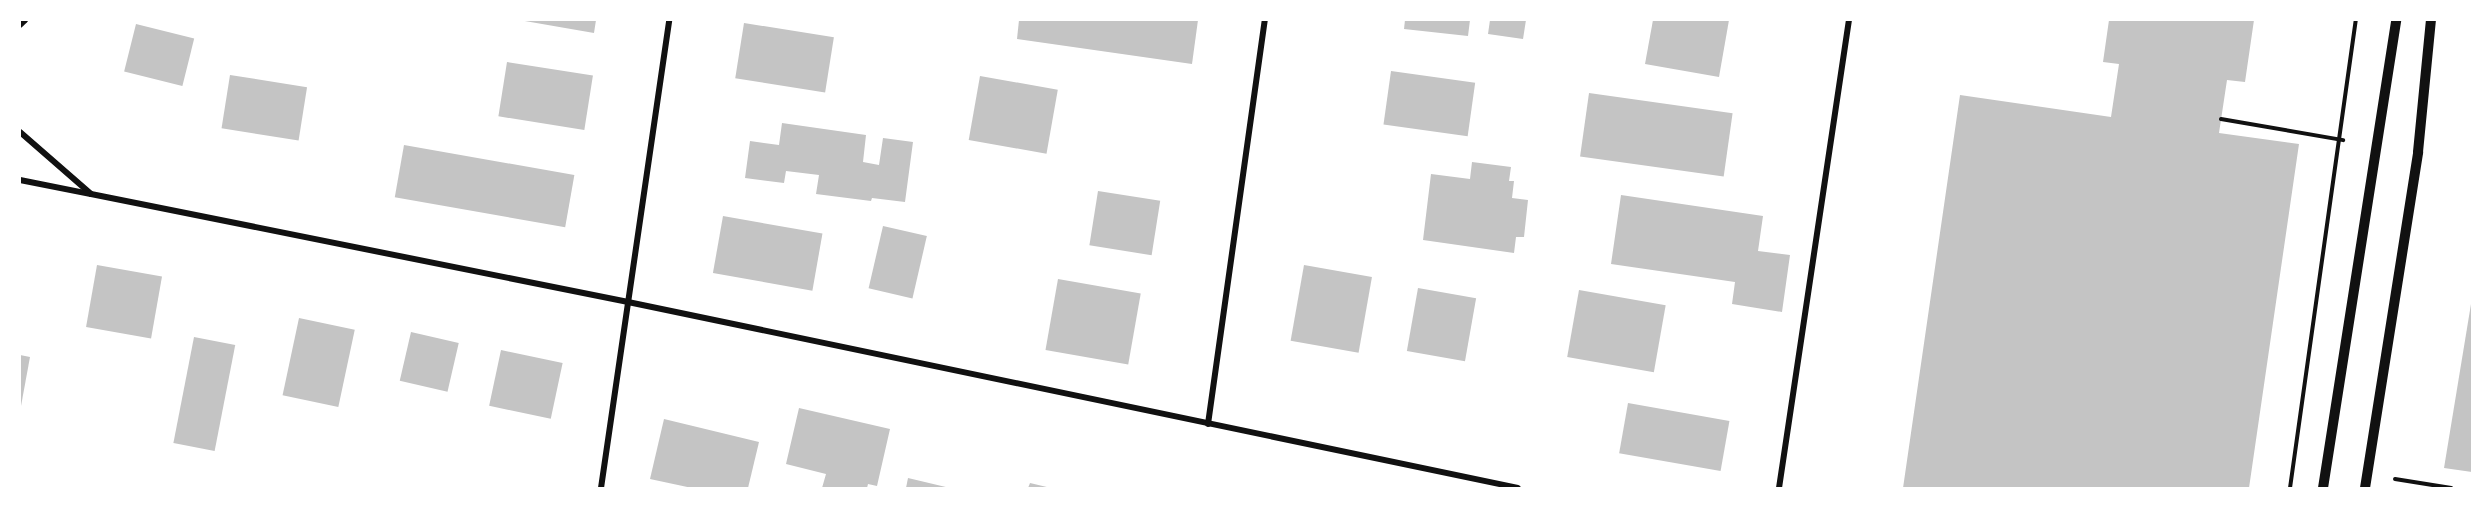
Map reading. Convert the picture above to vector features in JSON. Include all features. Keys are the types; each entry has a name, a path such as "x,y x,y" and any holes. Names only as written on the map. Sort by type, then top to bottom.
{"street":[{"path":"20,25 25,20"},
{"path":"602,489 669,20"},
{"path":"1208,424 1265,20"},
{"path":"1779,489 1849,20"},
{"path":"2323,489 2396,20"},
{"path":"2365,489 2418,152 2431,20"},
{"path":"20,132 91,194"},
{"path":"20,180 628,302 1518,489"}],"path":[{"path":"2290,489 2356,20"},
{"path":"2222,119 2376,145"},
{"path":"2368,474 2451,489"}],"building":[{"path":"519,20 596,20 594,33"},
{"path":"1019,20 1198,20 1192,64 1017,39"},
{"path":"1405,20 1470,20 1468,36 1404,29"},
{"path":"1490,20 1526,20 1523,39 1488,34"},
{"path":"1653,20 1729,20 1719,77 1645,64"},
{"path":"2109,20 2254,20 2245,82 2227,80 2219,133 2299,144 2249,488 1903,488 1960,95 2111,117 2119,64 2103,62"},
{"path":"744,23 834,37 825,93 735,78"},
{"path":"136,24 194,39 182,86 124,72"},
{"path":"507,62 593,76 584,130 498,116"},
{"path":"1391,71 1475,83 1468,136 1383,124"},
{"path":"230,75 307,87 299,141 222,128"},
{"path":"980,76 1058,90 1047,154 969,140"},
{"path":"1589,93 1733,113 1724,177 1580,156"},
{"path":"782,123 866,135 863,162 879,165 883,138 913,142 905,202 872,198 871,201 816,194 819,175 786,171 784,183 745,178 750,141 779,145"},
{"path":"404,145 574,175 565,227 395,197"},
{"path":"1472,162 1511,167 1509,181 1514,181 1512,198 1528,200 1524,237 1516,237 1514,253 1423,240 1431,174 1470,179"},
{"path":"1098,191 1160,201 1152,255 1089,245"},
{"path":"1621,195 1763,216 1758,251 1790,255 1782,312 1732,304 1735,282 1611,264"},
{"path":"723,216 822,234 812,291 713,273"},
{"path":"883,226 927,236 912,298 869,288"},
{"path":"97,265 162,276 151,339 86,327"},
{"path":"1304,265 1372,277 1359,353 1291,341"},
{"path":"1058,279 1141,294 1128,364 1045,350"},
{"path":"1418,288 1476,298 1465,361 1407,351"},
{"path":"1579,290 1666,305 1654,372 1567,357"},
{"path":"2472,304 2472,472 2444,468"},
{"path":"299,318 355,330 338,407 283,395"},
{"path":"411,332 459,343 447,392 400,381"},
{"path":"194,337 235,345 215,451 173,443"},
{"path":"501,350 563,363 551,419 489,406"},
{"path":"20,355 30,357 21,406 20,406"},
{"path":"1628,403 1729,421 1721,471 1619,453"},
{"path":"799,408 890,429 877,486 868,484 867,488 822,488 826,474 786,464"},
{"path":"664,419 759,442 748,488 692,488 650,479"},
{"path":"908,478 950,488 906,488"},
{"path":"1030,483 1051,488 1028,488"}]}
